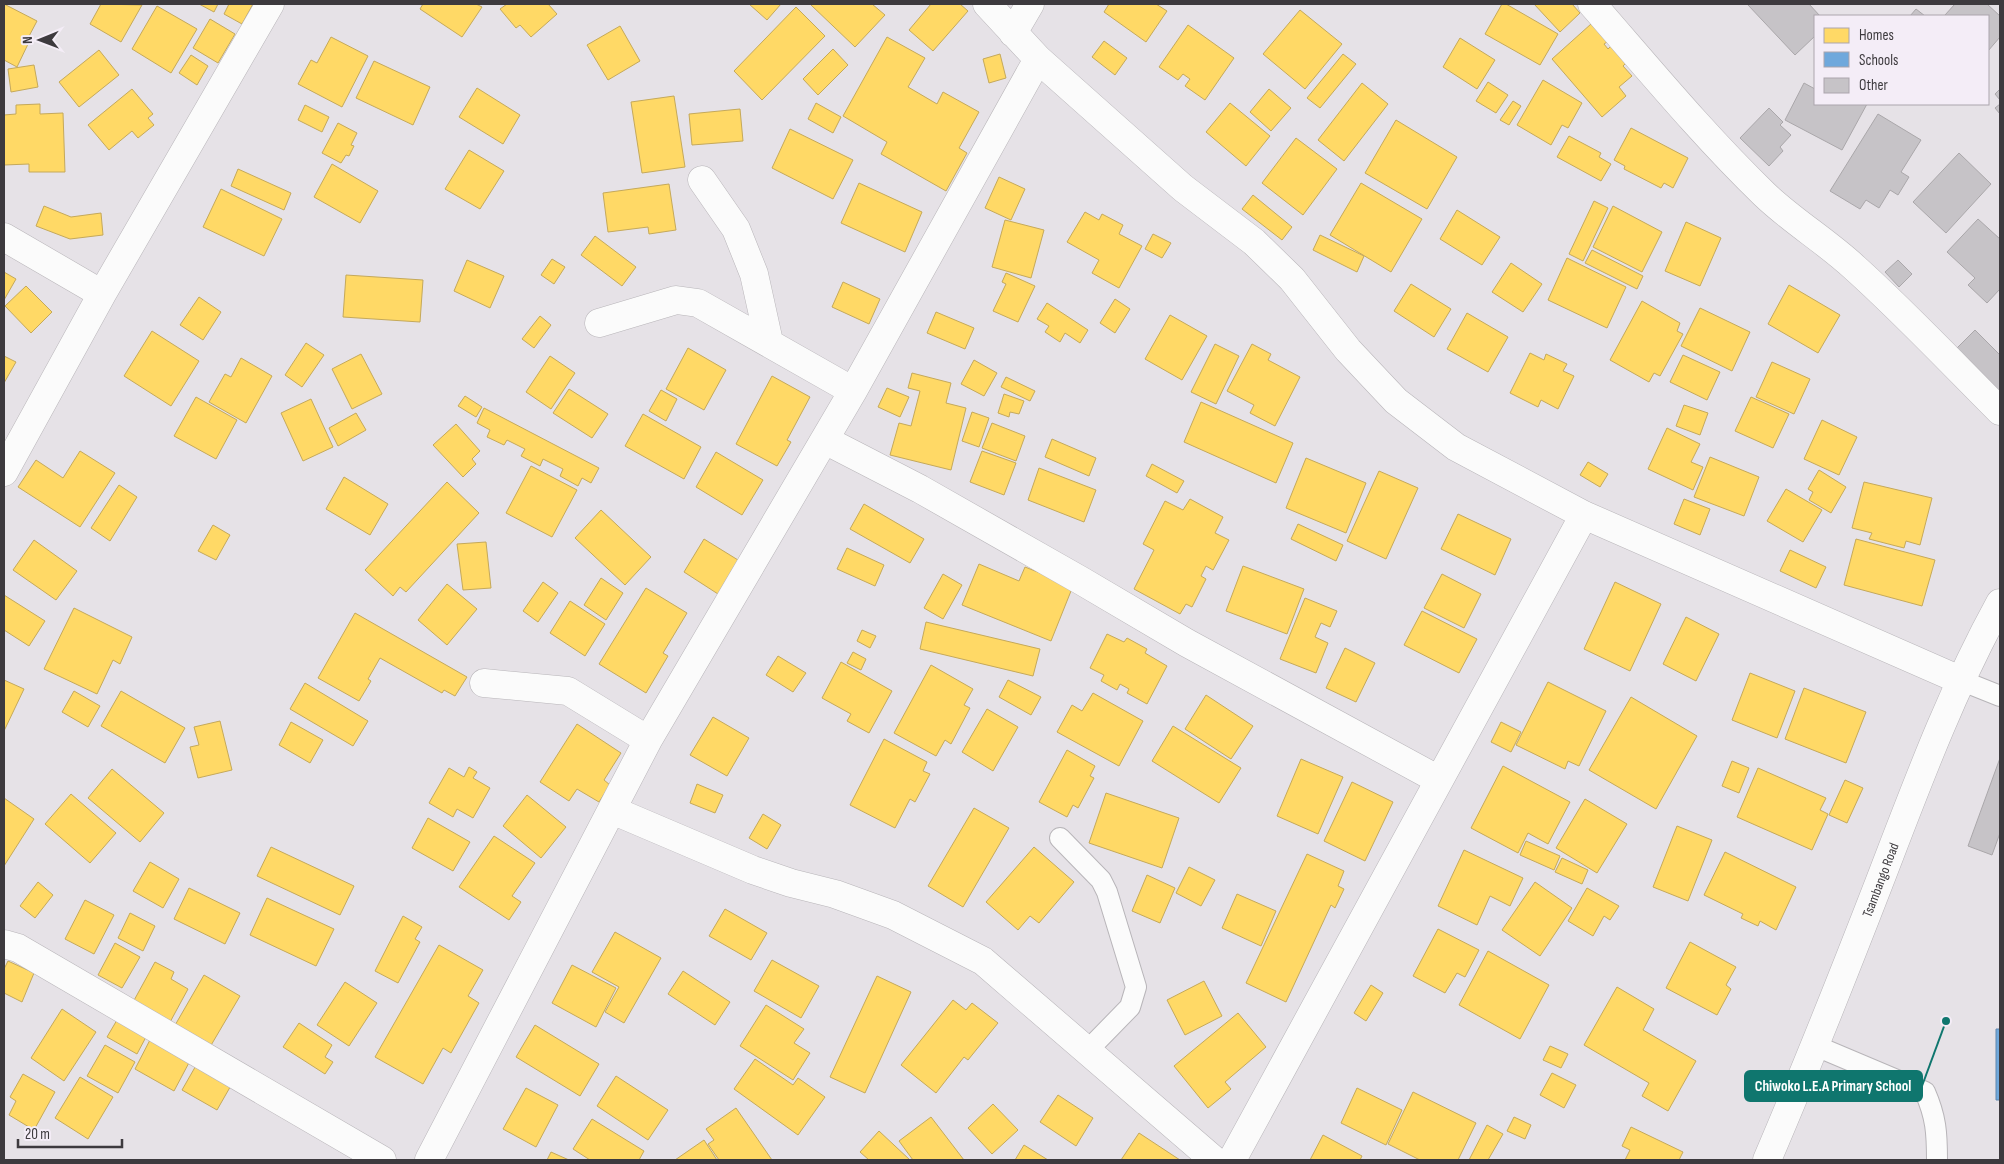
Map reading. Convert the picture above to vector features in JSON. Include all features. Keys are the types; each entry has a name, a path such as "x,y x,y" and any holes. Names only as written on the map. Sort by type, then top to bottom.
{"street":[{"path":"4,472 102,294 270,4"},
{"path":"987,4 1038,59 1183,188 1254,242 1292,279 1348,350 1396,401 1456,447 1584,515 1960,680"},
{"path":"1013,33 1030,4"},
{"path":"1592,4 1694,121 1764,194 1795,222 1828,244 1856,268 2000,411"},
{"path":"429,1160 648,740 825,440 1038,59"},
{"path":"702,180 736,228 754,274 769,342"},
{"path":"4,237 102,294"},
{"path":"599,323 676,300 698,303 853,391"},
{"path":"825,440 920,489 1187,643 1439,780"},
{"path":"1232,1160 1584,515"},
{"name":"Tsambango Road","path":"1767,1160 1816,1046 1935,738 1960,680 2000,603"},
{"path":"484,683 568,691 648,740"},
{"path":"612,810 753,870 791,883 835,894 893,915 983,961 1214,1160"},
{"path":"4,944 27,953 382,1160"}],"lane":[{"path":"1960,680 2000,696"},
{"path":"1060,838 1101,880 1136,987 1130,1006 1088,1050"},
{"path":"1816,1046 1925,1092 1933,1109 1937,1128 1937,1160"}],"building: Homes":[{"path":"4,4 37,21 27,40 29,42 17,67 4,60"},
{"path":"101,4 142,5 121,42 90,24"},
{"path":"199,4 218,4 214,12"},
{"path":"229,4 253,4 242,24 224,14"},
{"path":"423,4 476,4 482,7 462,37 420,9"},
{"path":"507,4 548,4 557,14 531,37 520,25 516,28 500,9"},
{"path":"749,4 781,4 767,20"},
{"path":"812,4 872,4 885,15 855,47"},
{"path":"931,4 960,4 968,11 933,51 909,30"},
{"path":"1109,4 1156,4 1167,11 1146,42 1104,12"},
{"path":"1502,4 1506,4 1558,34 1540,65 1485,34"},
{"path":"1534,4 1572,4 1580,13 1560,32"},
{"path":"157,6 197,29 171,73 132,49"},
{"path":"796,7 825,36 762,100 734,71"},
{"path":"1300,10 1342,44 1305,89 1263,54"},
{"path":"210,19 235,34 218,63 193,48"},
{"path":"1591,24 1607,42 1604,44 1608,49 1611,46 1626,63 1623,66 1632,76 1619,87 1626,96 1602,117 1552,59"},
{"path":"1188,25 1234,58 1205,100 1185,86 1190,79 1183,74 1178,80 1159,67"},
{"path":"620,26 640,61 608,80 587,45"},
{"path":"331,37 368,56 342,107 298,84 311,60 317,63"},
{"path":"887,37 925,58 908,87 937,104 943,92 979,112 959,148 967,153 946,191 881,154 887,142 843,116"},
{"path":"1460,38 1495,60 1477,89 1443,67"},
{"path":"1104,41 1127,58 1115,75 1092,57"},
{"path":"833,49 848,65 818,95 803,79"},
{"path":"99,50 119,75 79,107 59,82"},
{"path":"1000,54 1006,78 989,83 983,59"},
{"path":"1343,54 1356,64 1320,108 1307,98"},
{"path":"191,55 208,66 197,85 179,73"},
{"path":"374,61 430,87 413,125 356,98"},
{"path":"34,65 38,87 11,92 8,69"},
{"path":"1543,80 1582,103 1568,128 1562,125 1551,145 1517,125"},
{"path":"1488,82 1508,95 1496,113 1476,101"},
{"path":"1362,83 1388,104 1344,161 1318,140"},
{"path":"477,88 520,115 503,144 459,117"},
{"path":"132,89 153,114 148,118 154,125 138,138 132,131 109,150 88,125"},
{"path":"1269,89 1291,108 1271,131 1250,112"},
{"path":"674,96 685,167 642,173 631,102"},
{"path":"1513,101 1521,106 1509,125 1500,120"},
{"path":"816,103 841,117 833,133 808,119"},
{"path":"1230,103 1270,136 1246,166 1206,132"},
{"path":"40,104 40,114 63,113 65,172 29,172 29,164 4,165 4,115 16,114 16,105"},
{"path":"305,105 329,117 322,132 298,120"},
{"path":"740,109 743,141 692,145 689,114"},
{"path":"1396,120 1457,157 1427,209 1365,173"},
{"path":"338,123 357,133 351,145 354,146 349,156 346,155 341,163 322,153"},
{"path":"1631,128 1688,158 1673,188 1664,183 1661,188 1624,169 1625,166 1614,160"},
{"path":"790,129 853,160 833,199 772,168"},
{"path":"1569,136 1601,153 1599,157 1611,164 1601,181 1557,157"},
{"path":"1296,138 1337,169 1303,215 1262,183"},
{"path":"469,150 504,171 480,209 445,189"},
{"path":"332,164 378,191 360,223 314,197"},
{"path":"238,169 291,193 284,210 231,186"},
{"path":"999,177 1025,189 1011,220 985,208"},
{"path":"859,183 922,212 905,252 841,223"},
{"path":"1361,183 1422,219 1391,272 1330,235"},
{"path":"669,184 676,230 649,234 648,227 608,232 603,193"},
{"path":"221,189 282,219 264,256 203,227"},
{"path":"1253,195 1292,227 1282,240 1242,209"},
{"path":"1594,201 1608,208 1583,261 1569,254"},
{"path":"44,206 71,217 101,213 103,235 70,239 36,226"},
{"path":"1613,206 1662,232 1642,272 1593,247"},
{"path":"1457,210 1500,237 1482,265 1440,239"},
{"path":"1085,212 1099,220 1102,214 1123,225 1119,234 1142,246 1119,288 1092,273 1099,260 1067,242"},
{"path":"1005,220 1044,230 1031,278 992,267"},
{"path":"1686,222 1721,238 1700,286 1665,271"},
{"path":"1153,234 1171,243 1162,258 1145,249"},
{"path":"1320,235 1364,256 1357,272 1313,250"},
{"path":"595,236 636,267 622,286 581,255"},
{"path":"1592,250 1643,276 1637,289 1585,263"},
{"path":"1567,258 1626,287 1607,328 1548,300"},
{"path":"552,259 565,267 554,284 541,275"},
{"path":"467,260 504,276 490,308 454,291"},
{"path":"1511,263 1542,284 1523,312 1492,292"},
{"path":"4,272 16,279 4,300"},
{"path":"1006,273 1035,286 1018,322 993,311 1006,284 1002,282"},
{"path":"346,275 423,280 420,322 343,317"},
{"path":"843,282 880,299 869,324 832,307"},
{"path":"1411,284 1451,309 1434,337 1394,311"},
{"path":"1789,285 1840,315 1818,353 1768,324"},
{"path":"26,286 52,312 31,333 5,306"},
{"path":"199,297 221,312 203,340 180,325"},
{"path":"1115,299 1130,309 1115,333 1100,323"},
{"path":"1642,301 1680,323 1677,331 1683,334 1660,376 1654,373 1649,382 1610,360"},
{"path":"1047,303 1088,330 1080,343 1065,333 1060,342 1045,332 1049,326 1037,319"},
{"path":"1700,308 1750,332 1732,371 1681,346"},
{"path":"936,312 974,328 965,349 927,333"},
{"path":"1467,313 1508,337 1488,372 1447,349"},
{"path":"1170,315 1207,336 1182,380 1145,359"},
{"path":"540,316 551,325 534,348 522,339"},
{"path":"152,331 199,361 171,406 124,376"},
{"path":"306,343 324,355 302,387 285,375"},
{"path":"1215,344 1239,356 1216,404 1191,392"},
{"path":"1252,344 1271,354 1268,360 1300,377 1275,426 1250,413 1254,405 1227,391"},
{"path":"688,348 726,370 704,410 666,389"},
{"path":"1530,353 1544,360 1546,354 1567,364 1563,371 1574,376 1558,409 1541,400 1538,407 1510,393"},
{"path":"361,354 382,394 352,409 332,369"},
{"path":"1683,355 1720,372 1707,400 1670,382"},
{"path":"4,356 16,362 4,383"},
{"path":"550,356 575,373 551,409 526,392"},
{"path":"241,358 272,376 246,423 209,402 225,374 231,377"},
{"path":"974,360 997,373 984,396 961,384"},
{"path":"1772,362 1810,379 1794,414 1756,397"},
{"path":"912,373 951,383 946,403 966,408 951,470 890,455 899,423 911,426 920,391 908,388"},
{"path":"772,376 810,397 787,440 791,442 777,466 736,444"},
{"path":"1006,377 1035,391 1030,401 1001,387"},
{"path":"887,388 909,397 900,417 878,407"},
{"path":"569,389 608,414 592,438 553,413"},
{"path":"661,390 677,399 666,421 649,411"},
{"path":"1004,394 1024,401 1019,414 1010,412 1009,417 998,413"},
{"path":"465,396 482,407 476,417 458,406"},
{"path":"196,397 237,420 216,459 174,436"},
{"path":"1751,397 1789,414 1773,448 1735,431"},
{"path":"311,399 333,447 303,461 281,413"},
{"path":"1201,402 1293,443 1276,483 1184,442"},
{"path":"1684,405 1708,413 1700,435 1676,426"},
{"path":"484,408 599,468 591,483 582,478 578,486 560,476 563,469 543,459 540,466 521,456 525,449 507,440 504,445 487,437 490,430 477,423"},
{"path":"972,412 989,418 979,447 962,441"},
{"path":"356,413 366,430 338,446 329,428"},
{"path":"643,414 701,447 684,479 625,446"},
{"path":"1822,420 1857,437 1839,475 1804,459"},
{"path":"992,423 1025,436 1016,461 982,448"},
{"path":"456,424 480,451 472,459 476,464 463,477 433,445"},
{"path":"1667,428 1700,444 1691,462 1703,467 1693,490 1648,469"},
{"path":"1052,439 1096,458 1089,476 1045,457"},
{"path":"80,451 115,473 80,527 18,487 36,460 63,478"},
{"path":"982,451 1016,463 1004,495 970,482"},
{"path":"716,452 763,480 742,515 696,487"},
{"path":"1710,457 1759,477 1744,516 1694,497"},
{"path":"1306,458 1366,483 1346,533 1286,508"},
{"path":"1588,462 1608,474 1600,487 1580,475"},
{"path":"1152,464 1184,481 1177,493 1146,476"},
{"path":"531,466 577,490 552,537 506,513"},
{"path":"1039,468 1096,490 1084,522 1028,500"},
{"path":"1819,470 1846,487 1831,513 1809,500 1813,492 1808,489"},
{"path":"1379,471 1418,488 1386,559 1347,541"},
{"path":"344,477 388,504 370,535 326,509"},
{"path":"447,482 479,513 406,592 400,587 393,596 365,570"},
{"path":"1864,482 1932,498 1920,545 1906,541 1904,548 1869,539 1872,533 1852,528"},
{"path":"119,485 137,497 110,541 91,528"},
{"path":"1786,489 1822,510 1803,542 1767,521"},
{"path":"1190,499 1223,517 1215,533 1229,540 1213,570 1206,566 1201,576 1206,579 1192,607 1186,604 1180,614 1134,589 1154,550 1143,544 1165,501 1183,510"},
{"path":"1684,499 1710,509 1700,535 1674,524"},
{"path":"864,504 924,539 910,563 850,529"},
{"path":"601,510 651,557 625,585 575,538"},
{"path":"1458,514 1511,539 1495,575 1441,549"},
{"path":"1298,524 1343,545 1336,561 1291,539"},
{"path":"213,525 230,535 216,560 198,551"},
{"path":"704,539 738,560 718,594 684,572"},
{"path":"1856,539 1935,560 1922,606 1844,585"},
{"path":"34,540 77,571 56,600 13,570"},
{"path":"486,542 491,588 463,590 457,544"},
{"path":"847,548 884,565 875,586 837,569"},
{"path":"1790,550 1826,567 1816,588 1780,571"},
{"path":"979,564 1019,581 1025,567 1073,586 1051,641 962,605"},
{"path":"1243,566 1304,589 1287,634 1226,611"},
{"path":"943,574 962,585 943,619 924,608"},
{"path":"1442,574 1481,594 1464,628 1424,608"},
{"path":"601,578 623,593 606,620 584,605"},
{"path":"543,582 558,593 538,622 523,611"},
{"path":"1615,582 1661,604 1630,671 1584,649"},
{"path":"447,584 477,609 447,645 418,620"},
{"path":"646,588 687,613 663,653 668,656 646,693 599,664"},
{"path":"4,595 45,621 29,646 4,630"},
{"path":"1305,598 1337,611 1330,627 1321,623 1315,637 1328,643 1316,673 1280,659"},
{"path":"570,601 605,624 585,656 550,633"},
{"path":"74,608 132,637 120,664 113,660 97,694 44,669"},
{"path":"1422,611 1477,639 1459,673 1404,645"},
{"path":"355,613 467,677 455,696 444,690 442,693 380,658 368,679 371,681 359,701 318,678"},
{"path":"1686,617 1719,634 1696,681 1663,664"},
{"path":"926,622 1040,649 1033,676 920,649"},
{"path":"862,630 876,636 870,648 857,641"},
{"path":"1107,634 1124,642 1127,638 1147,649 1145,653 1167,666 1147,704 1127,693 1129,689 1120,684 1117,690 1101,681 1104,675 1090,668"},
{"path":"1345,648 1375,663 1356,702 1326,688"},
{"path":"853,652 866,659 861,670 847,663"},
{"path":"778,656 806,673 793,692 766,675"},
{"path":"841,662 892,691 869,733 847,721 851,714 822,698"},
{"path":"931,665 973,689 964,705 970,708 951,744 945,740 936,756 894,733"},
{"path":"1750,673 1795,691 1777,738 1732,720"},
{"path":"4,680 24,689 4,731"},
{"path":"1008,680 1041,697 1031,715 999,697"},
{"path":"1548,682 1606,711 1579,766 1568,761 1565,769 1516,745"},
{"path":"305,683 368,721 353,746 290,709"},
{"path":"1804,688 1866,712 1846,763 1785,739"},
{"path":"74,691 100,706 88,727 62,712"},
{"path":"121,691 185,728 165,763 101,726"},
{"path":"1093,693 1143,721 1119,766 1057,732 1072,705 1082,711"},
{"path":"1206,695 1253,726 1231,759 1185,729"},
{"path":"1631,697 1697,736 1656,809 1589,770"},
{"path":"987,709 1018,727 993,771 962,752"},
{"path":"713,717 749,738 727,776 690,755"},
{"path":"220,721 232,770 198,778 190,747 199,745 194,727"},
{"path":"291,722 323,740 310,763 279,745"},
{"path":"1501,722 1521,732 1511,752 1491,742"},
{"path":"577,724 621,753 604,780 610,785 599,802 577,789 569,801 540,782"},
{"path":"1173,726 1241,768 1219,803 1152,761"},
{"path":"884,739 927,762 923,771 930,774 915,802 910,799 895,828 850,805"},
{"path":"1067,750 1095,766 1090,776 1094,778 1078,808 1073,805 1067,817 1039,802"},
{"path":"1301,759 1343,777 1318,834 1277,816"},
{"path":"1732,761 1749,768 1739,793 1722,786"},
{"path":"1503,766 1570,802 1548,844 1528,833 1518,853 1471,828"},
{"path":"469,767 477,772 473,778 490,788 473,818 457,809 453,817 429,803 449,768 464,777"},
{"path":"1758,768 1826,798 1820,810 1828,814 1812,850 1737,817"},
{"path":"112,769 164,813 140,842 88,798"},
{"path":"1845,780 1863,788 1847,823 1829,815"},
{"path":"1352,782 1393,802 1365,861 1324,841"},
{"path":"697,784 723,795 715,813 690,803"},
{"path":"1106,793 1179,818 1162,868 1089,843"},
{"path":"71,794 116,833 90,863 45,824"},
{"path":"527,795 566,827 541,858 503,826"},
{"path":"4,798 34,819 4,866"},
{"path":"1585,799 1627,824 1597,873 1556,848"},
{"path":"974,808 1009,828 963,907 928,886"},
{"path":"763,814 781,825 767,849 749,838"},
{"path":"428,818 470,842 453,871 412,848"},
{"path":"1677,826 1712,840 1688,901 1653,887"},
{"path":"494,836 535,863 512,896 521,902 509,920 459,887"},
{"path":"1526,841 1560,856 1554,870 1520,855"},
{"path":"271,847 354,886 340,915 257,876"},
{"path":"1034,847 1074,882 1039,923 1030,916 1018,930 986,902"},
{"path":"1464,850 1523,878 1510,906 1490,896 1477,925 1438,906"},
{"path":"1725,852 1796,887 1776,930 1760,921 1758,926 1741,918 1743,914 1704,895"},
{"path":"1307,854 1344,871 1338,886 1344,889 1335,908 1331,905 1286,1002 1246,983"},
{"path":"1562,858 1588,870 1582,884 1555,872"},
{"path":"150,862 179,879 163,908 133,891"},
{"path":"1189,867 1215,880 1201,906 1176,893"},
{"path":"1147,875 1175,888 1160,923 1132,911"},
{"path":"38,882 53,895 35,918 20,906"},
{"path":"1535,882 1572,908 1540,956 1502,930"},
{"path":"189,888 240,913 225,944 174,919"},
{"path":"1587,888 1619,906 1610,920 1604,916 1593,936 1568,921"},
{"path":"1237,894 1276,911 1261,946 1222,928"},
{"path":"267,898 334,929 316,966 250,935"},
{"path":"85,900 114,915 94,954 65,939"},
{"path":"725,909 767,933 751,960 709,936"},
{"path":"130,913 155,926 143,951 118,938"},
{"path":"403,916 422,927 415,939 420,942 398,983 375,971"},
{"path":"1438,929 1479,950 1465,977 1457,973 1445,993 1413,976"},
{"path":"615,932 661,958 624,1023 605,1012 619,987 592,972"},
{"path":"1690,942 1736,967 1726,985 1731,989 1717,1015 1666,988"},
{"path":"115,943 140,957 122,988 98,975"},
{"path":"439,945 483,970 468,996 479,1003 451,1053 443,1048 423,1084 375,1057"},
{"path":"1488,951 1549,985 1520,1039 1459,1005"},
{"path":"772,960 819,986 801,1018 754,991"},
{"path":"8,961 34,973 22,1002 4,993 4,969"},
{"path":"155,962 174,972 171,979 188,989 169,1024 132,1004"},
{"path":"572,965 616,988 596,1027 552,1003"},
{"path":"683,971 730,1002 715,1025 668,994"},
{"path":"204,975 240,996 210,1047 174,1027"},
{"path":"877,976 911,992 865,1093 830,1077"},
{"path":"1204,981 1222,1016 1185,1035 1167,1000"},
{"path":"345,982 377,1003 349,1046 317,1025"},
{"path":"1371,985 1383,993 1366,1021 1354,1013"},
{"path":"1617,987 1654,1009 1643,1030 1696,1061 1668,1111 1642,1096 1649,1083 1584,1045"},
{"path":"953,1000 966,1010 972,1003 998,1023 968,1060 964,1057 936,1093 901,1065"},
{"path":"766,1005 804,1029 794,1043 810,1053 793,1080 740,1046"},
{"path":"62,1009 96,1032 64,1081 31,1058"},
{"path":"1238,1013 1266,1047 1225,1082 1231,1089 1208,1108 1174,1066"},
{"path":"117,1020 146,1037 137,1054 107,1037"},
{"path":"299,1023 332,1045 325,1057 333,1062 325,1074 283,1047"},
{"path":"535,1025 599,1064 580,1096 516,1057"},
{"path":"152,1036 192,1057 174,1091 135,1069"},
{"path":"105,1045 135,1062 118,1093 87,1076"},
{"path":"1550,1046 1568,1054 1561,1068 1543,1060"},
{"path":"755,1059 793,1085 798,1078 825,1097 798,1135 734,1089"},
{"path":"198,1062 233,1082 217,1110 182,1090"},
{"path":"1552,1073 1576,1085 1564,1108 1540,1095"},
{"path":"23,1074 55,1092 34,1130 9,1115 16,1101 10,1097"},
{"path":"616,1076 668,1110 648,1140 597,1106"},
{"path":"80,1077 113,1097 88,1139 55,1118"},
{"path":"526,1088 558,1105 536,1147 503,1129"},
{"path":"1357,1088 1402,1110 1386,1145 1341,1123"},
{"path":"1413,1092 1476,1123 1458,1160 1420,1160 1388,1144"},
{"path":"1058,1095 1093,1118 1076,1146 1040,1122"},
{"path":"993,1104 1018,1130 992,1154 968,1128"},
{"path":"736,1108 772,1160 719,1160 708,1144 714,1140 706,1129"},
{"path":"931,1117 964,1160 913,1160 899,1141"},
{"path":"1514,1117 1531,1125 1525,1139 1507,1131"},
{"path":"592,1119 644,1151 639,1160 590,1160 573,1149"},
{"path":"1487,1125 1503,1134 1488,1160 1469,1160"},
{"path":"1631,1127 1683,1152 1679,1160 1625,1160 1630,1150 1622,1146"},
{"path":"879,1131 910,1160 869,1160 860,1152"},
{"path":"1139,1133 1180,1160 1121,1160"},
{"path":"1323,1135 1362,1156 1360,1160 1310,1160"},
{"path":"704,1140 717,1160 675,1160"},
{"path":"1024,1145 1048,1160 1015,1160"},
{"path":"551,1152 569,1160 547,1160"}],"building: Schools":[{"path":"1996,1029 2000,1029 2000,1100 1996,1100"}],"building: Other":[{"path":"1809,4 1819,15 1814,15 1814,37 1795,55 1748,5"},
{"path":"1955,4 1987,4 2000,16 2000,37 1989,50 1989,15 1945,15"},
{"path":"1916,9 1924,15 1911,15"},
{"path":"1804,83 1814,88 1814,105 1866,105 1842,150 1785,120"},
{"path":"2000,89 2000,100 1995,94"},
{"path":"2000,104 2000,114 1995,108"},
{"path":"1769,108 1783,122 1780,125 1791,135 1780,147 1783,151 1769,166 1740,138"},
{"path":"1878,114 1921,140 1901,172 1909,177 1898,195 1890,190 1879,208 1866,200 1860,209 1830,191"},
{"path":"1959,153 1991,184 1946,233 1913,202"},
{"path":"1978,219 2000,239 2000,289 1987,303 1968,285 1975,278 1947,252"},
{"path":"1898,260 1912,274 1899,287 1885,272"},
{"path":"1975,330 2000,355 2000,395 1955,350"},
{"path":"2000,758 2000,833 1992,855 1968,846"}],"place":[{"name":"Chiwoko L.E.A Primary School","path":"1946,1021"}]}
